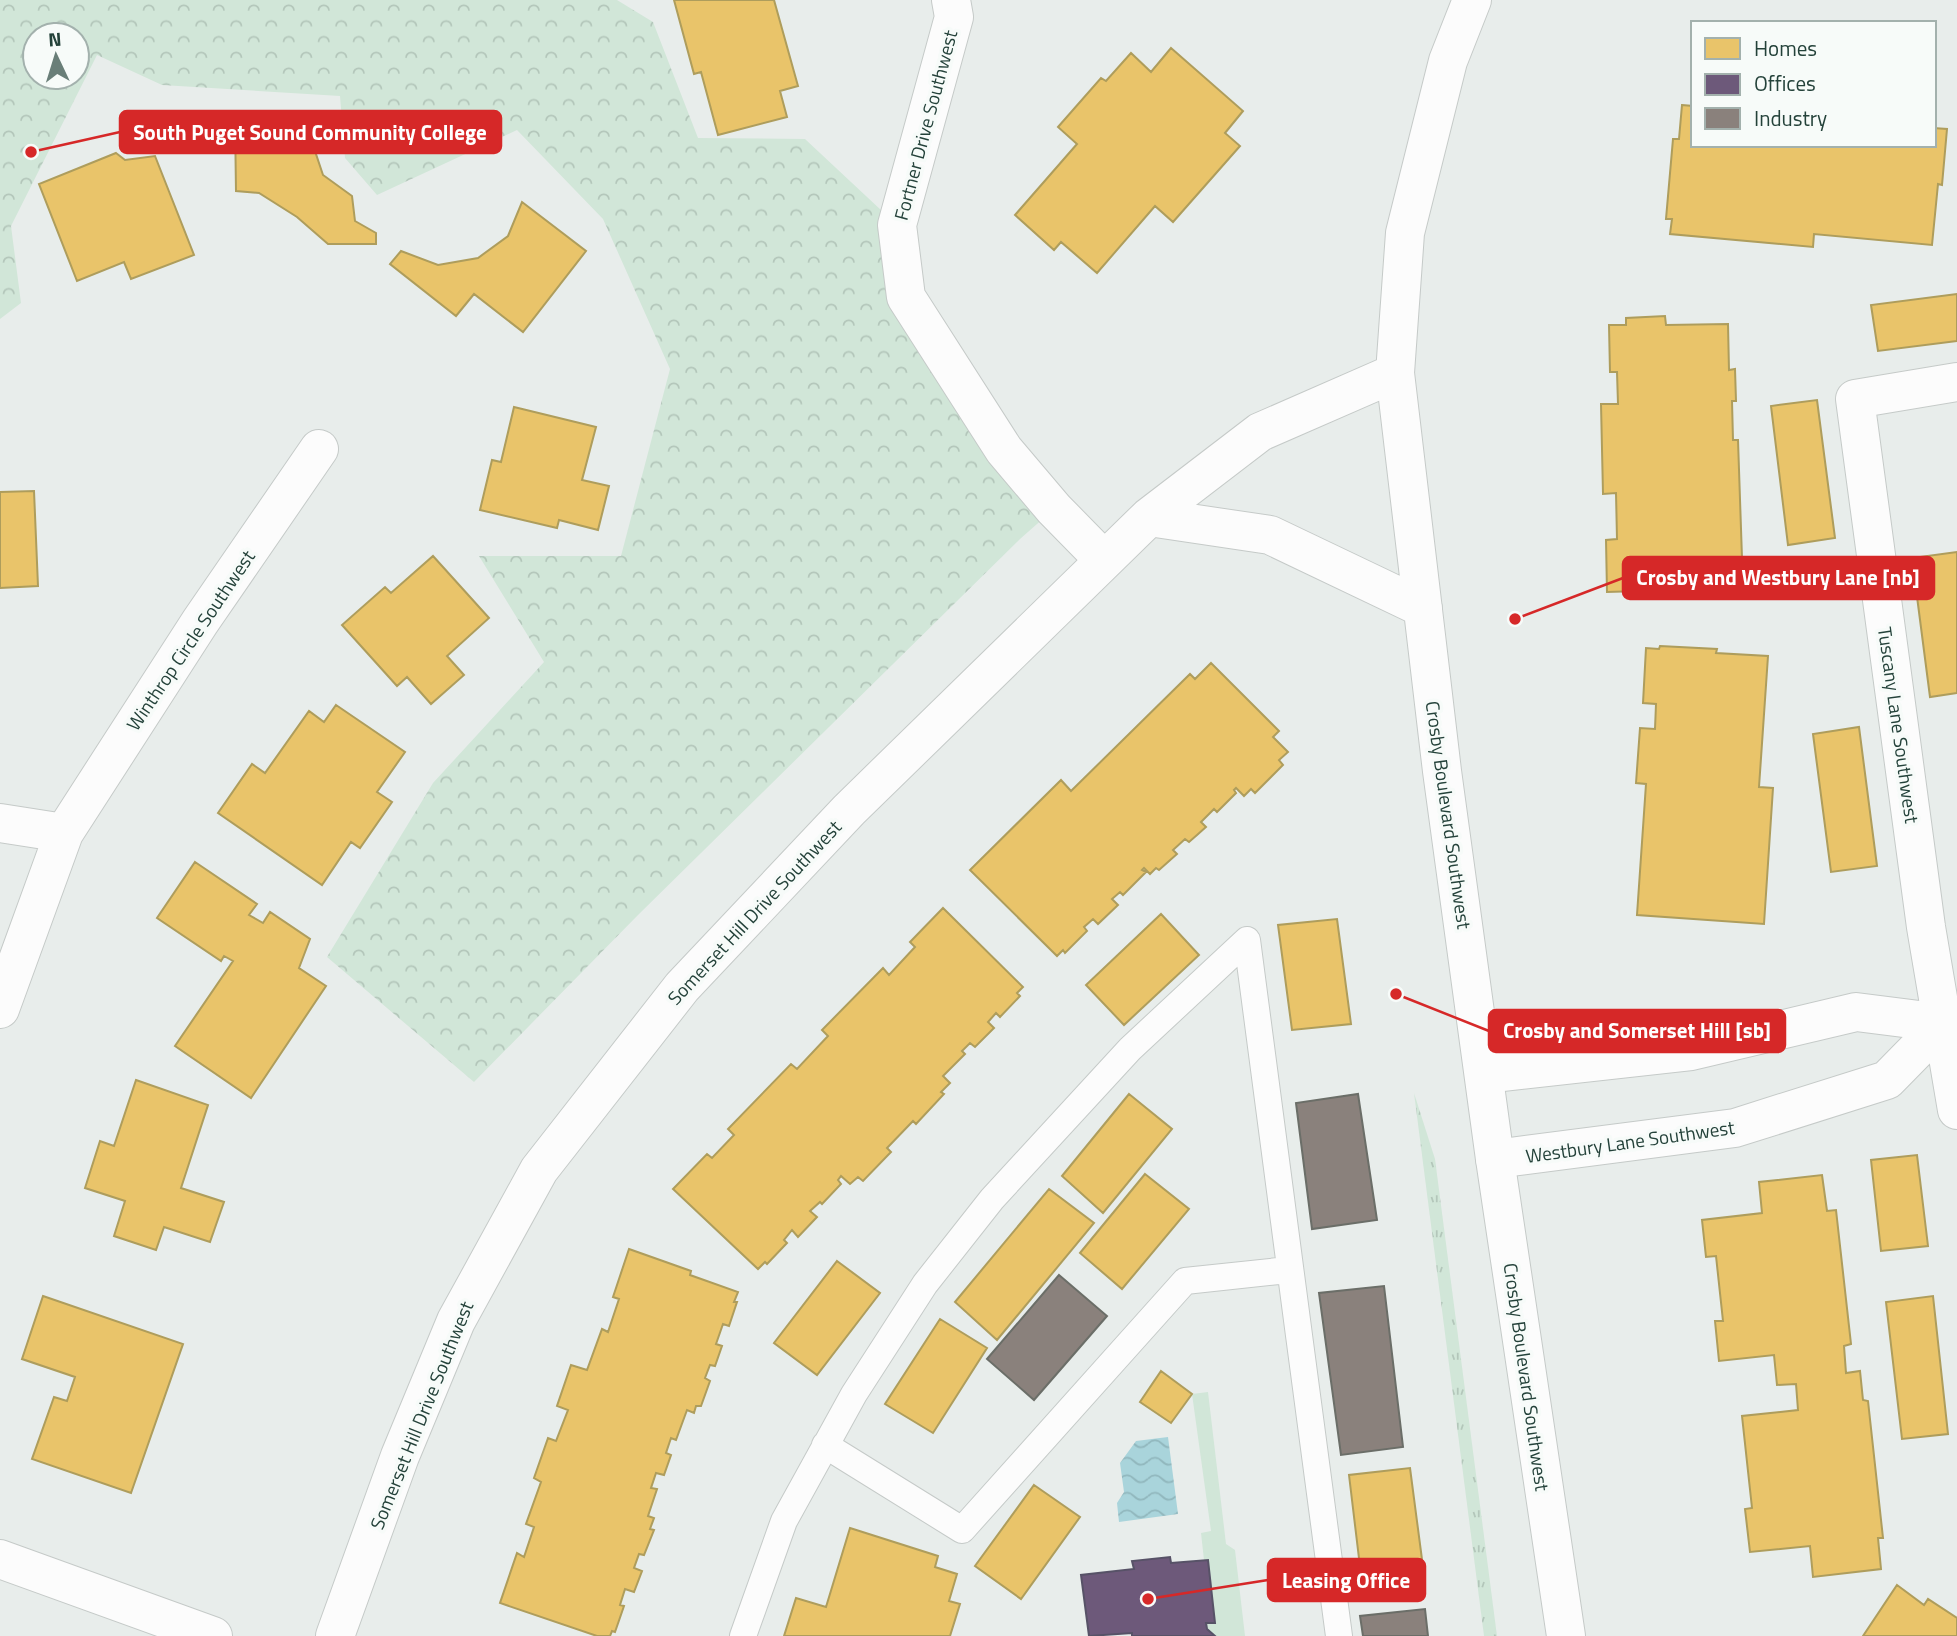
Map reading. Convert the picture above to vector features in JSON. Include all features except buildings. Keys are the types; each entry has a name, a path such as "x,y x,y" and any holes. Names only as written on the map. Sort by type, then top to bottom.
{"street":[{"name":"Fortner Drive Southwest","path":"951,0 954,17 897,225 906,297 1004,450 1054,509 1104,560"},
{"name":"Crosby Boulevard Southwest","path":"1472,0 1448,61 1405,233 1395,373 1442,771 1495,1159 1566,1636"},
{"name":"Somerset Hill Drive Southwest","path":"335,1636 400,1456 456,1321 539,1170 682,987 849,810 1149,517 1260,432 1395,373"},
{"name":"Tuscany Lane Southwest","path":"1957,382 1855,399 1924,913 1950,1022 1957,1110"},
{"name":"Winthrop Circle Southwest","path":"0,1009 64,833 200,622 319,449"},
{"path":"1149,517 1270,535 1423,608"},
{"path":"0,823 64,833"},
{"path":"1484,1074 1690,1051 1856,1012 1950,1022"},
{"name":"Westbury Lane Southwest","path":"1495,1159 1735,1128 1887,1080 1950,1022"},
{"path":"0,1559 213,1636"}],"lane":[{"path":"743,1636 784,1521 854,1394 925,1284 992,1199 1130,1049 1247,940 1288,1270 1304,1365 1339,1636"},
{"path":"825,1445 962,1530 1185,1281 1288,1270"}],"green space":[{"path":"0,0 617,0 653,22 698,138 805,139 897,225 906,297 1054,509 1020,539 638,915 474,1082 327,957 433,783 544,662 479,556 621,556 670,369 603,219 517,130 377,195 345,158 340,96 162,85 97,55 91,67 91,21 21,21 21,91 79,91 11,226 21,303 0,319"},
{"path":"1414,1093 1435,1159 1497,1636 1484,1636"},
{"path":"1208,1392 1226,1544 1235,1550 1245,1636 1215,1636 1207,1629 1206,1623 1215,1622 1208,1560 1204,1560 1201,1533 1211,1531 1192,1394"}],"water":[{"path":"1168,1437 1178,1514 1119,1522 1117,1503 1124,1492 1120,1463 1136,1441"}],"place":[{"name":"South Puget Sound Community College","path":"31,152"},
{"name":"Crosby and Westbury Lane [nb]","path":"1515,619"},
{"name":"Crosby and Somerset Hill [sb]","path":"1396,994"},
{"name":"Leasing Office","path":"1148,1599"}]}
